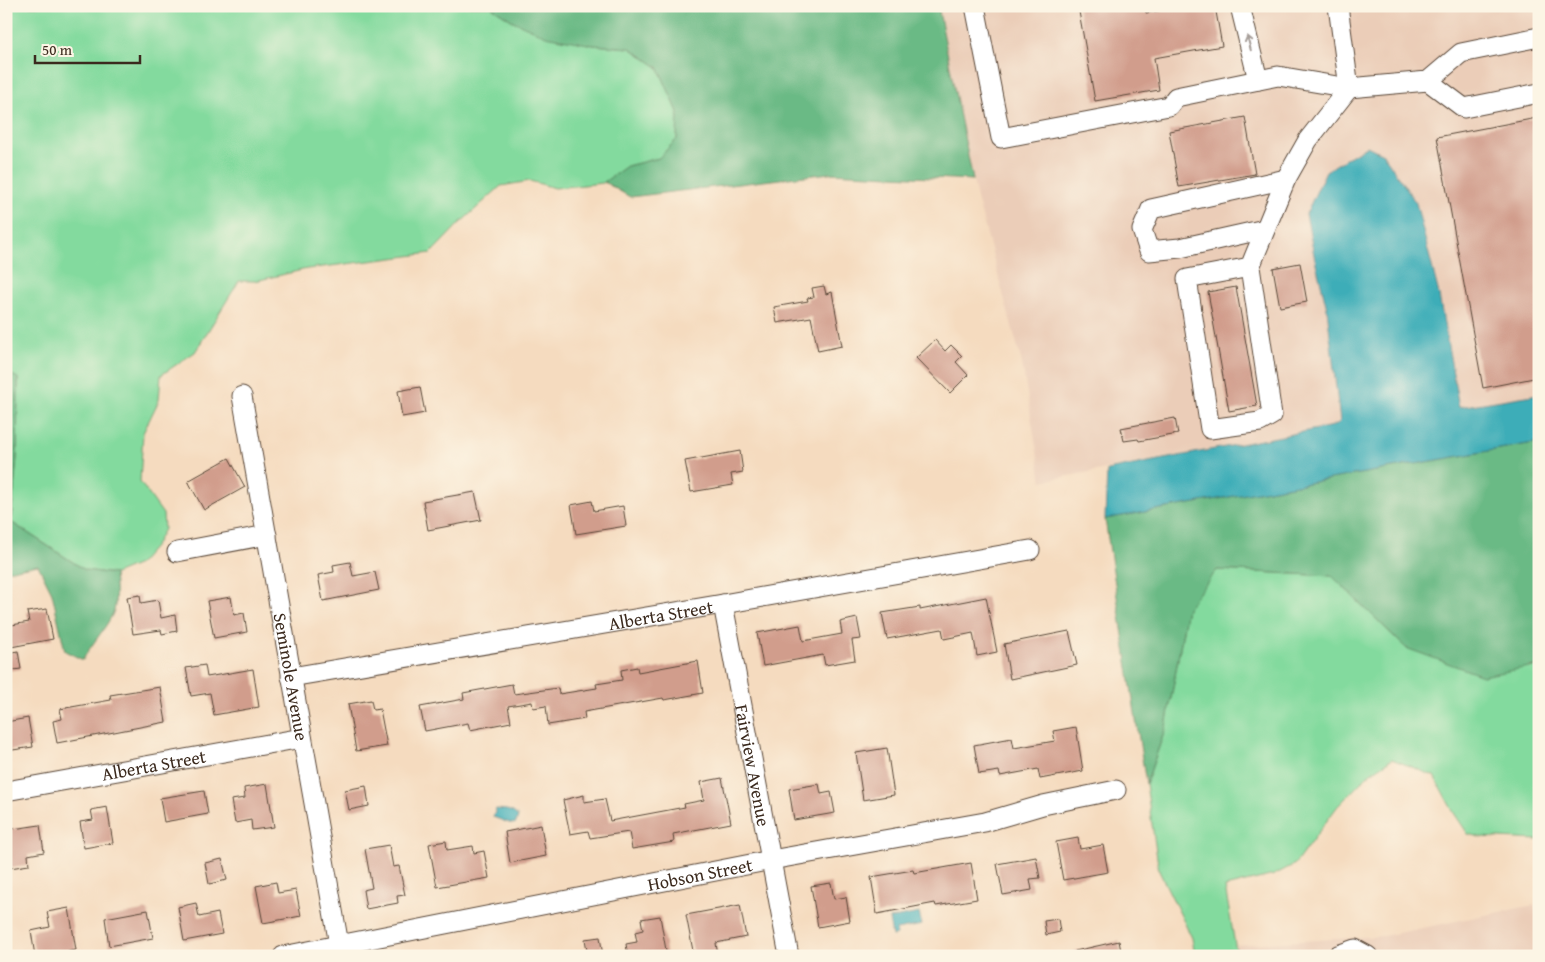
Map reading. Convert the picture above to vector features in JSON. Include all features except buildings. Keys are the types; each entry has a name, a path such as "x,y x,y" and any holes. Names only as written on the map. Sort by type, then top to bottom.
{"street":[{"path":"976,6 1001,138 1169,106 1176,97 1278,76 1349,88 1428,81 1461,53 1539,37"},
{"path":"1240,6 1258,80"},
{"path":"1250,267 1188,279 1210,429 1260,422 1272,415 1250,267 1286,180 1308,140 1349,88 1338,6"},
{"path":"1428,81 1464,108 1539,93"},
{"path":"1265,229 1180,248 1149,251 1142,230 1151,208 1286,180"},
{"name":"Seminole Avenue","path":"242,396 340,951"},
{"path":"177,552 267,536"},
{"name":"Alberta Street","path":"291,678 1030,550"},
{"name":"Fairview Avenue","path":"723,604 789,956"},
{"name":"Alberta Street","path":"6,791 302,738"},
{"name":"Hobson Street","path":"283,956 340,951 771,860 984,822 1043,805 1116,790"},
{"path":"1337,956 1354,949 1368,956"}],"shaded area":[{"path":"938,6 1539,6 1539,394 1459,407 1438,290 1416,203 1306,214 1327,309 1340,422 1333,426 1042,481 1022,363 976,194"},
{"path":"1534,905 1539,921 1539,956 1237,956 1235,945 1384,936"}],"green space":[{"path":"6,6 490,6 513,21 593,45 630,48 658,67 678,112 677,139 659,158 627,166 603,183 555,188 530,181 501,186 459,224 431,253 307,269 255,281 239,281 195,352 161,375 159,400 143,433 140,482 163,514 164,529 155,546 139,564 115,574 85,570 11,522 17,457 18,379 6,372"},
{"path":"490,6 938,6 973,180 830,173 630,197 604,182 627,166 659,158 677,139 678,112 658,67 630,48 593,45 546,36 513,21"},
{"path":"6,372 18,378 17,457 11,522 85,570 114,574 115,606 113,612 83,660 65,651 52,593 38,565 6,571"},
{"path":"1539,442 1539,665 1483,676 1406,648 1332,576 1217,570 1187,608 1166,727 1146,784 1105,519"},
{"path":"1217,570 1332,576 1406,648 1530,668 1539,665 1539,840 1479,837 1468,834 1434,776 1392,759 1368,775 1337,807 1295,864 1274,875 1225,887 1237,956 1195,956 1192,938 1159,871 1146,784 1166,727 1187,608"}],"water":[{"path":"1367,146 1383,154 1416,203 1438,290 1459,407 1539,394 1539,442 1105,519 1107,470 1333,426 1340,422 1327,309 1306,214 1326,171"},
{"path":"496,809 508,810 514,813 518,817 516,823 512,824 493,817"},
{"path":"919,913 922,925 896,930 897,935 892,936 889,919"}]}
